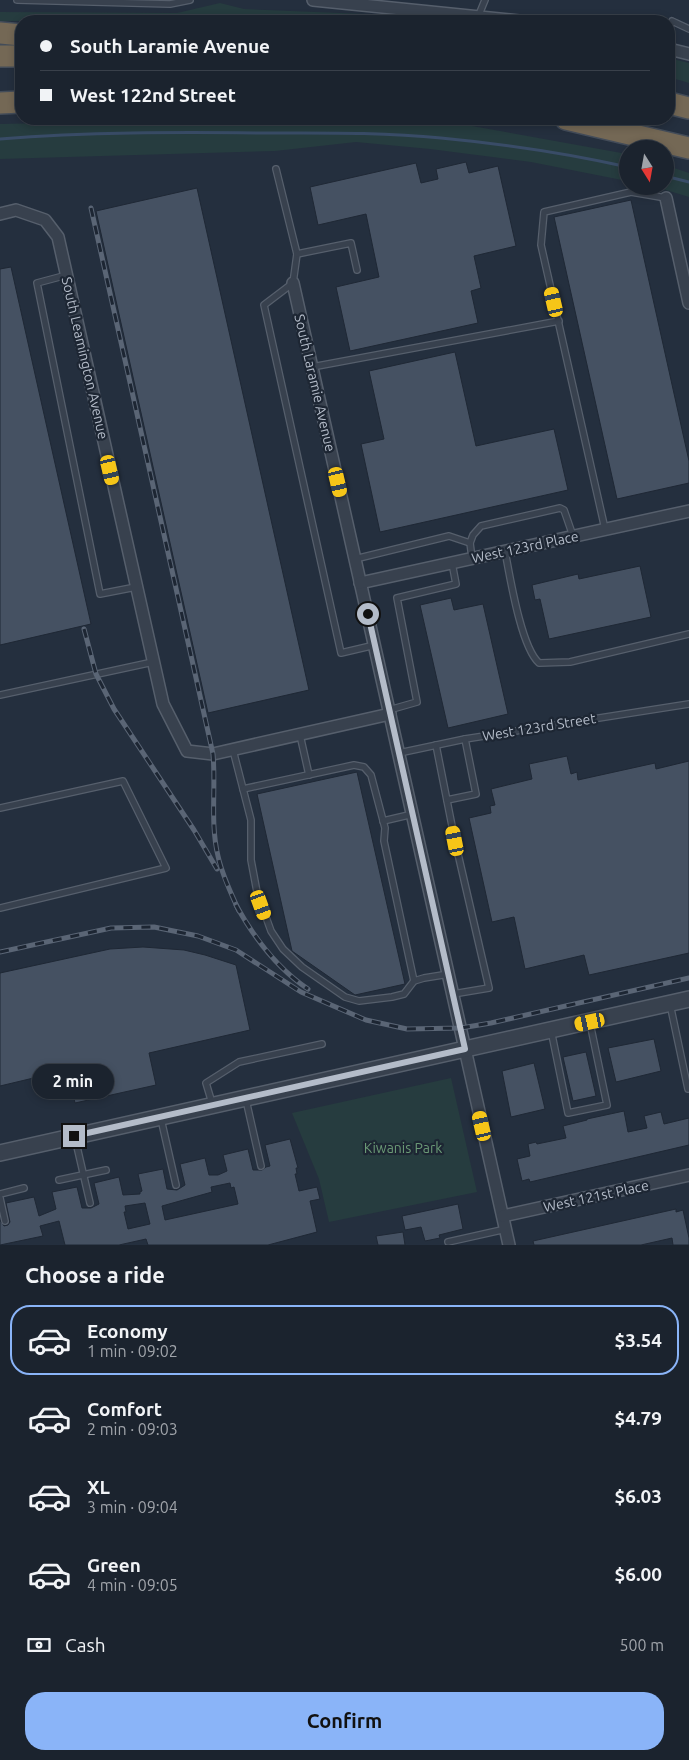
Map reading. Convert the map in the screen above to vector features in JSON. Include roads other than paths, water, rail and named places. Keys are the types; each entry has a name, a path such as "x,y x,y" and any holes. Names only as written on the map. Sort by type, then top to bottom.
{"highway":[{"path":"0,34 15,34"},
{"path":"0,56 15,56"},
{"path":"0,94 15,94"},
{"path":"0,103 15,102"},
{"path":"675,104 689,108"},
{"path":"591,125 689,148"}],"street":[{"path":"313,0 340,1 461,15"},
{"path":"675,50 689,54"},
{"path":"666,198 687,281 689,302"},
{"name":"South Leamington Avenue","path":"0,214 16,210 45,220 58,237 163,704 187,751 213,754 233,750"},
{"name":"South Laramie Avenue","path":"293,283 509,1245"},
{"name":"West 123rd Place","path":"360,583 689,511"},
{"path":"233,750 390,712"},
{"path":"0,1153 689,999"},
{"name":"West 121st Place","path":"503,1216 689,1175"}],"lane":[{"path":"17,0 170,4 190,0"},
{"path":"479,15 485,0"},
{"path":"675,22 689,29"},
{"path":"276,169 297,254 293,283 264,306 341,653 375,645"},
{"path":"605,529 542,245 544,212 631,192 666,198"},
{"path":"297,254 351,242 357,270"},
{"path":"67,276 37,283 100,594 136,587"},
{"path":"312,367 559,321"},
{"path":"472,558 470,542 481,526 560,508 564,510 573,536"},
{"path":"355,559 449,536 470,542"},
{"path":"505,551 525,638 534,658 539,663 570,662 689,634"},
{"path":"390,712 417,702 396,598 456,584 452,562"},
{"path":"0,695 153,662"},
{"name":"West 123rd Street","path":"399,753 465,739 689,704"},
{"path":"300,735 309,774"},
{"path":"447,800 476,794 465,739"},
{"path":"436,745 489,988 454,994"},
{"path":"233,750 251,820 251,860 257,892 271,931 282,949 302,967 345,997 360,1001 404,994 414,981 449,974"},
{"path":"243,789 354,765 364,767 371,776 385,828 384,841 414,981"},
{"path":"0,808 123,781 166,868 0,908"},
{"path":"383,821 413,814"},
{"path":"670,1004 688,1089"},
{"path":"551,1030 568,1113 598,1107 607,1105 590,1022"},
{"path":"213,1106 206,1083 239,1062 322,1044"},
{"path":"245,1098 261,1166"},
{"path":"160,1117 176,1185"},
{"path":"74,1136 90,1203"},
{"path":"59,1180 106,1170"},
{"path":"0,1194 24,1188"},
{"path":"0,1198 5,1221"},
{"path":"448,1242 506,1229"}],"waterway":[{"path":"0,139 66,135 165,133 397,135 512,146 619,165"},
{"path":"674,178 689,182"}],"railway":[{"path":"91,208 213,754 214,831 218,856 224,877 239,911"},
{"path":"84,629 96,674 114,709 194,830 217,869"},
{"path":"236,905 267,951 286,972 308,989"},
{"path":"0,952 111,928 154,927 198,936 236,950 301,992 366,1020 407,1029 461,1028 491,1023 689,978"}],"park label":[{"name":"Kiwanis Park","path":"403,1148"}]}
